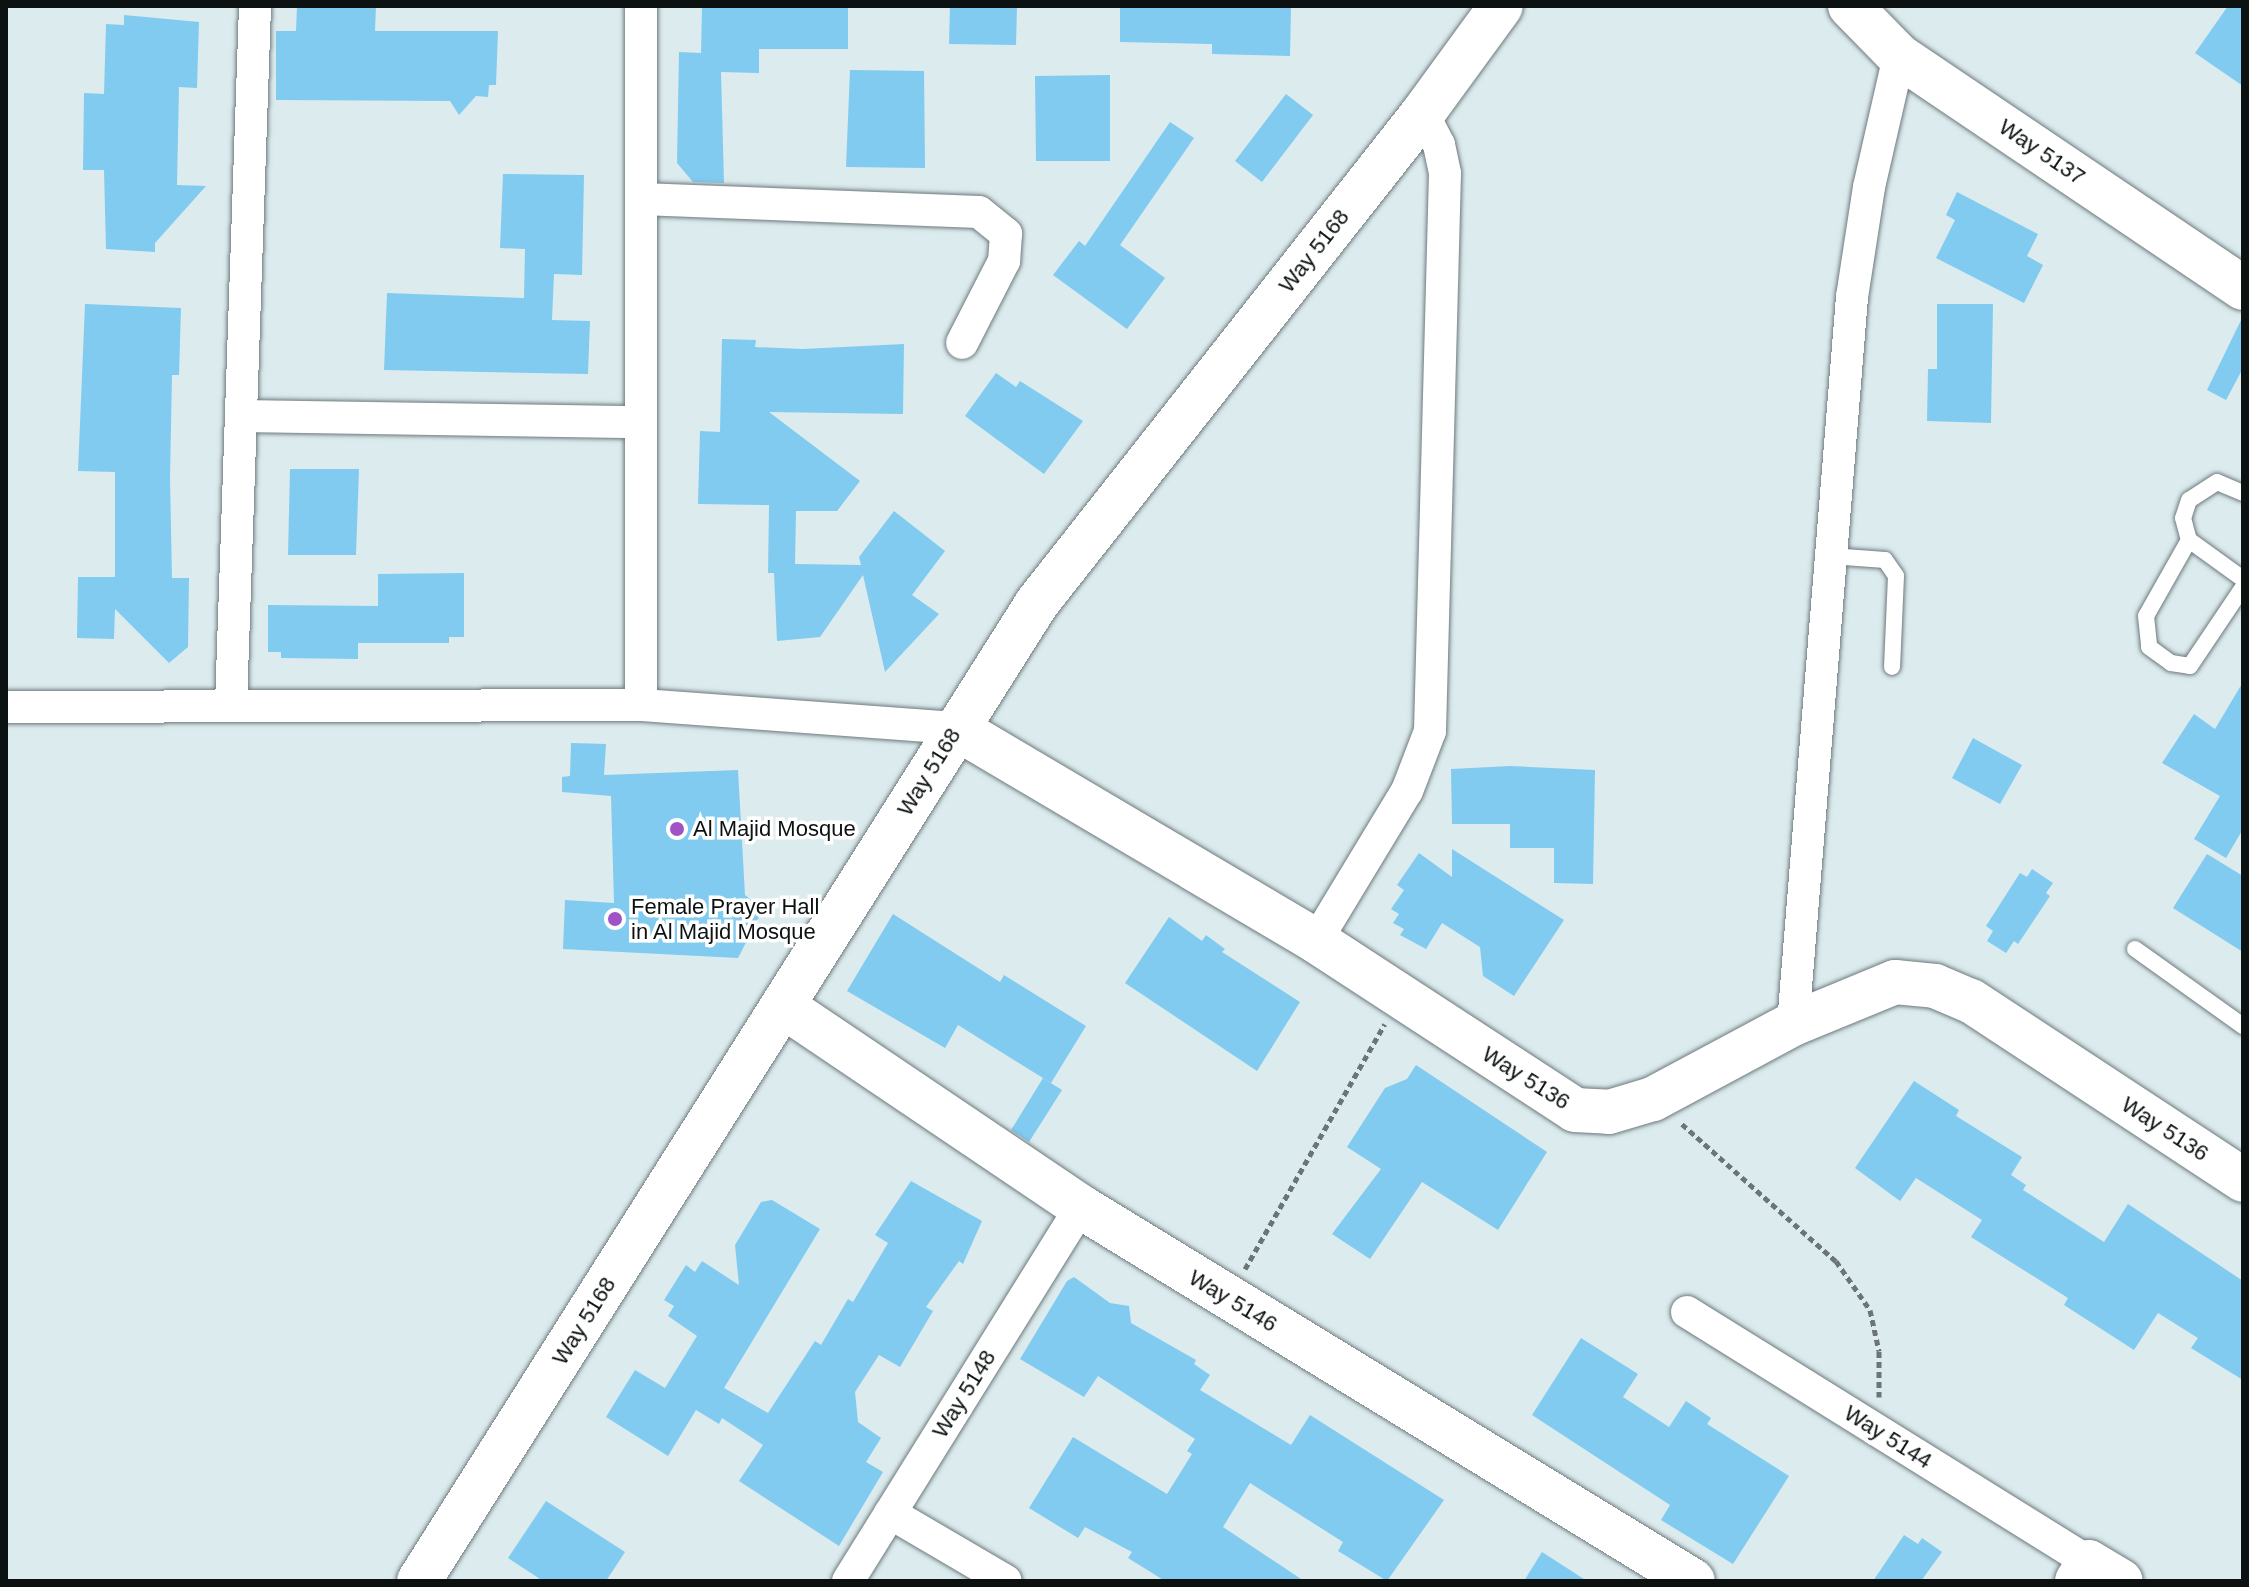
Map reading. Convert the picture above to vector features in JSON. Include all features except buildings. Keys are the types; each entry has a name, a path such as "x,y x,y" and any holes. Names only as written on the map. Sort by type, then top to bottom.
{"street":[{"path":"231,704 255,6"},
{"path":"641,6 641,705"},
{"name":"Way 5168","path":"419,1581 1037,603 1423,113 1501,6"},
{"name":"Way 5137","path":"1850,6 1899,56 2243,288"},
{"path":"1793,1024 1852,297 1869,187 1899,56"},
{"path":"1316,941 1407,791 1430,731 1445,173 1423,113"},
{"path":"641,199 979,212 1006,234 1004,261 962,343"},
{"path":"241,416 641,422"},
{"path":"6,707 641,705 956,728"},
{"name":"Way 5136","path":"956,728 1316,941 1575,1110 1609,1112 1653,1099 1793,1024 1895,982 1935,986 1971,1001 2243,1180"},
{"name":"Way 5146","path":"783,1006 1081,1207 1679,1578"},
{"name":"Way 5148","path":"848,1581 1081,1207"},
{"name":"Way 5144","path":"1687,1312 1878,1430 2096,1575"},
{"path":"890,1513 1006,1581"}],"lane":[{"path":"2243,493 2217,482 2189,500 2183,518 2189,540 2243,579"},
{"path":"2189,540 2146,616 2149,647 2171,663 2190,666 2243,587"},
{"path":"1831,556 1885,560 1896,576 1892,667"},
{"path":"2135,949 2243,1026"}],"path":[{"path":"1228,1298 1400,998"},
{"path":"1653,1099 1836,1261 1870,1310 1879,1351 1878,1430"}],"place":[{"name":"Al Majid Mosque","path":"677,829"},
{"name":"Female Prayer Hall in Al Majid Mosque","path":"615,919"}]}
